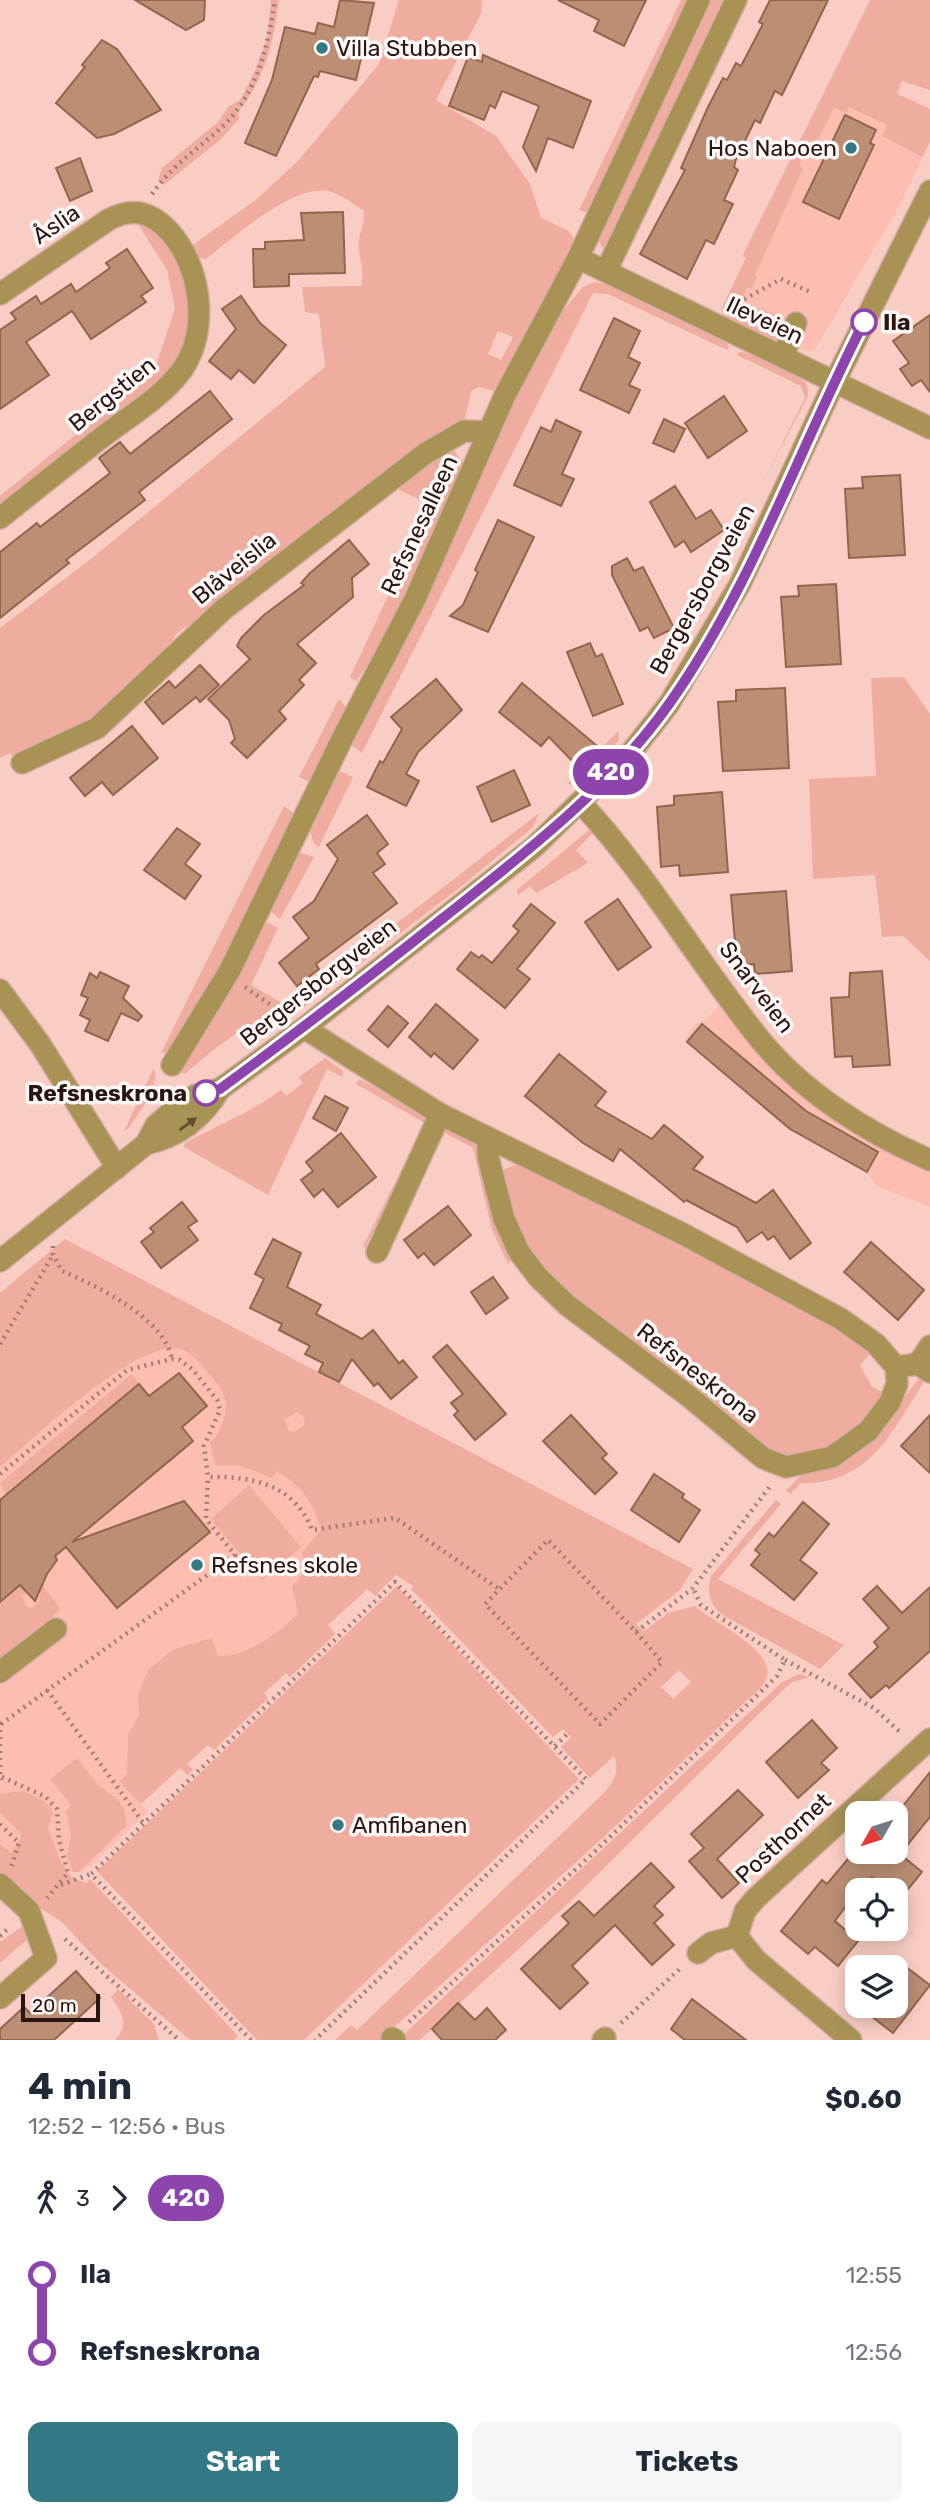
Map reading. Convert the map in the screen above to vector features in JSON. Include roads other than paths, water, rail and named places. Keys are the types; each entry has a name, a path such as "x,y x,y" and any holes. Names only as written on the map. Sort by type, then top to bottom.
{"street":[{"name":"Refsnesalleen","path":"172,1065 230,970 343,737 415,599 489,432 578,258 699,0"},
{"path":"606,271 736,0"},
{"name":"Bergersborgveien","path":"117,1168 145,1144 168,1139 208,1110 220,1089 304,1028 534,847 633,750 669,704 707,645 740,584 835,380 930,191"},
{"name":"Åslia","path":"0,294 108,220 121,213 143,213"},
{"name":"Bergstien","path":"0,518 168,387 193,350 200,310 187,261 173,235 159,220 143,213"},
{"name":"Ileveien","path":"578,258 930,428"},
{"path":"783,357 796,323"},
{"name":"Blåveislia","path":"22,762 97,728 233,601 426,453 464,431 489,432"},
{"name":"Snarveien","path":"581,803 674,918 759,1038 806,1086 838,1109 930,1160"},
{"path":"0,990 40,1044 117,1168 0,1261"},
{"path":"304,1028 440,1114 671,1228 841,1319 876,1344 896,1367 924,1368 930,1346"},
{"path":"377,1252 440,1114"},
{"name":"Refsneskrona","path":"488,1138 488,1157 504,1219 519,1252 538,1277 567,1304 687,1395 763,1458 786,1467 809,1464 848,1448 868,1431 890,1402 897,1384 896,1367"},
{"path":"0,1672 55,1629"},
{"name":"Posthornet","path":"737,1936 745,1912 755,1899 923,1745"},
{"path":"0,1998 46,1958 29,1910 2,1886"},
{"path":"698,1953 711,1943 737,1936 756,1961 851,2040"}],"place":[{"name":"Villa Stubben","path":"322,48"},
{"name":"Hos Naboen","path":"851,148"},
{"name":"Ila","path":"864,322"},
{"name":"Refsneskrona","path":"206,1093"},
{"name":"Refsnes skole","path":"197,1565"},
{"name":"Amfibanen","path":"338,1825"}]}
